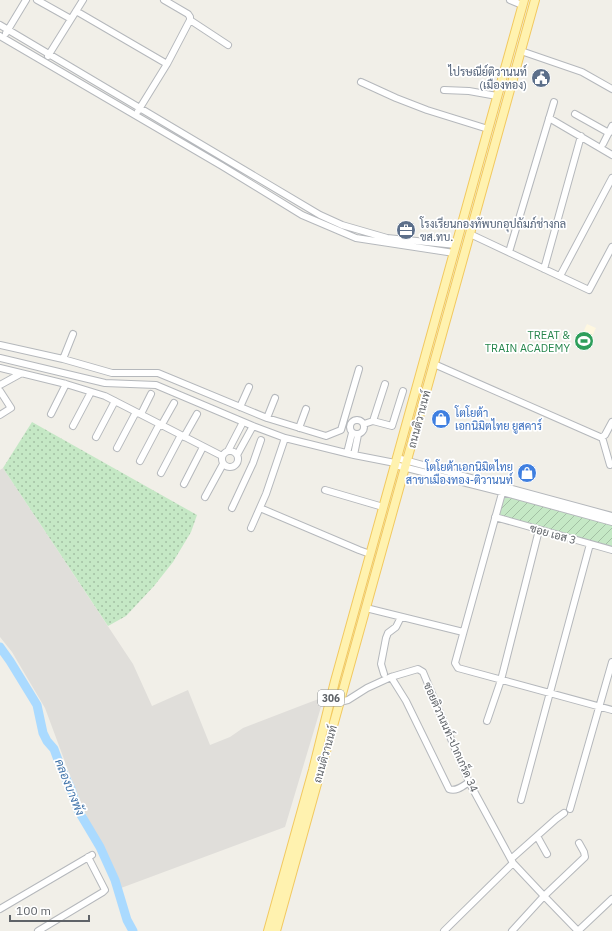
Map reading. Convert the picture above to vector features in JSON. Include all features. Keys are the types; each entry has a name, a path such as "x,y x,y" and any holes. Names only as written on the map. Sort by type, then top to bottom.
{"main road":[{"name":"ถนนติวานนท์","path":"268,931 315,776 340,702 535,0"},
{"path":"523,3 533,9"},
{"name":"ถนนติวานนท์","path":"276,931 315,776 335,682 523,3"},
{"path":"455,247 467,246"}],"street":[{"path":"26,0 8,30 2,37 222,166 302,215 356,238 455,247"},
{"path":"37,0 71,19"},
{"path":"44,62 83,0"},
{"path":"164,0 188,14 190,20 228,46"},
{"path":"510,0 523,3"},
{"path":"76,11 167,64"},
{"path":"136,115 167,64 190,20"},
{"path":"0,25 320,215 342,225 387,238 455,247"},
{"path":"521,51 582,72 612,89"},
{"path":"361,82 427,110 488,129"},
{"path":"102,95 105,88"},
{"path":"444,90 469,91 497,96"},
{"path":"509,252 554,102"},
{"path":"575,114 609,133"},
{"path":"549,118 612,155"},
{"path":"603,144 612,126"},
{"path":"544,269 581,136"},
{"path":"560,276 612,178"},
{"path":"470,234 589,290 612,247"},
{"path":"63,359 73,334"},
{"path":"0,345 63,359 112,373 158,373 267,418 326,436 341,430 362,432 364,431 364,424"},
{"path":"0,358 105,383 156,385 285,438 354,455 465,475 503,489 612,522"},
{"path":"434,364 602,437"},
{"path":"0,368 66,384 105,396 222,456"},
{"path":"341,430 359,369"},
{"path":"0,385 20,374"},
{"path":"50,414 66,384"},
{"path":"373,421 385,384"},
{"path":"240,407 249,387"},
{"path":"0,391 11,408 0,415"},
{"path":"364,424 373,421 392,426 403,391"},
{"path":"73,426 91,392"},
{"path":"117,448 151,394"},
{"path":"267,418 275,398"},
{"path":"96,437 115,401"},
{"path":"140,461 174,403"},
{"path":"299,428 306,408"},
{"path":"161,473 197,414"},
{"path":"354,455 352,422 356,420 364,424"},
{"path":"205,497 223,464 222,456 228,451 243,422"},
{"path":"602,437 605,435 612,422"},
{"path":"237,454 253,426"},
{"path":"347,453 353,431"},
{"path":"602,437 610,465"},
{"path":"251,528 266,494 285,438"},
{"path":"232,508 250,470 261,440"},
{"path":"184,484 203,447"},
{"path":"223,464 227,467 233,468 239,460 237,454 233,451 228,451"},
{"path":"237,464 250,470"},
{"path":"406,464 463,483 503,489 612,516"},
{"path":"463,483 465,475"},
{"path":"503,489 455,663 458,668 612,710"},
{"path":"325,490 383,507"},
{"path":"260,508 370,554"},
{"name":"ซอย เอส 3","path":"495,517 612,550"},
{"path":"487,721 501,680 539,530"},
{"path":"521,800 590,544"},
{"path":"366,608 463,632"},
{"path":"384,674 381,664 386,638 388,633 396,627 401,617"},
{"path":"570,809 612,662"},
{"name":"ซอยติวานนท์-ปากเกร็ด 34","path":"340,702 348,700 366,688 391,677 418,669 423,672 469,782 512,861 578,931"},
{"path":"391,677 406,701 449,789 457,789 469,782"},
{"path":"444,931 537,836 564,813"},
{"path":"537,836 547,854"},
{"path":"512,931 544,896 585,856 579,843"},
{"path":"0,910 90,856 105,890 38,931"},
{"path":"578,931 612,898"}],"shaded area":[{"path":"587,324 596,328 588,345 579,341"},
{"path":"3,468 133,664 152,706 188,690 210,745 230,737 243,728 324,697 285,827 121,888 89,822 45,708 12,652 0,637 0,470"}],"green space":[{"path":"32,422 197,515 191,532 173,562 154,586 126,616 108,626 3,468"},
{"path":"502,495 612,525 612,550 495,517"}],"waterway":[{"name":"คลองบางพัง","path":"0,647 37,705 43,733 47,741 54,749 78,810 100,847 115,880 127,920 133,931"}],"place":[{"name":"ไปรษณีย์ติวานนท์ (เมืองทอง)","path":"541,78"},
{"name":"โรงเรียนกองทัพบกอุปถัมภ์ช่างกล ขส.ทบ.","path":"406,230"},
{"name":"TREAT & TRAIN ACADEMY","path":"584,341"},
{"name":"โตโยต้า เอกนิมิตไทย ยูสคาร์","path":"441,419"},
{"name":"โตโยต้าเอกนิมิตไทย สาขาเมืองทอง-ติวานนท์","path":"527,473"}]}
